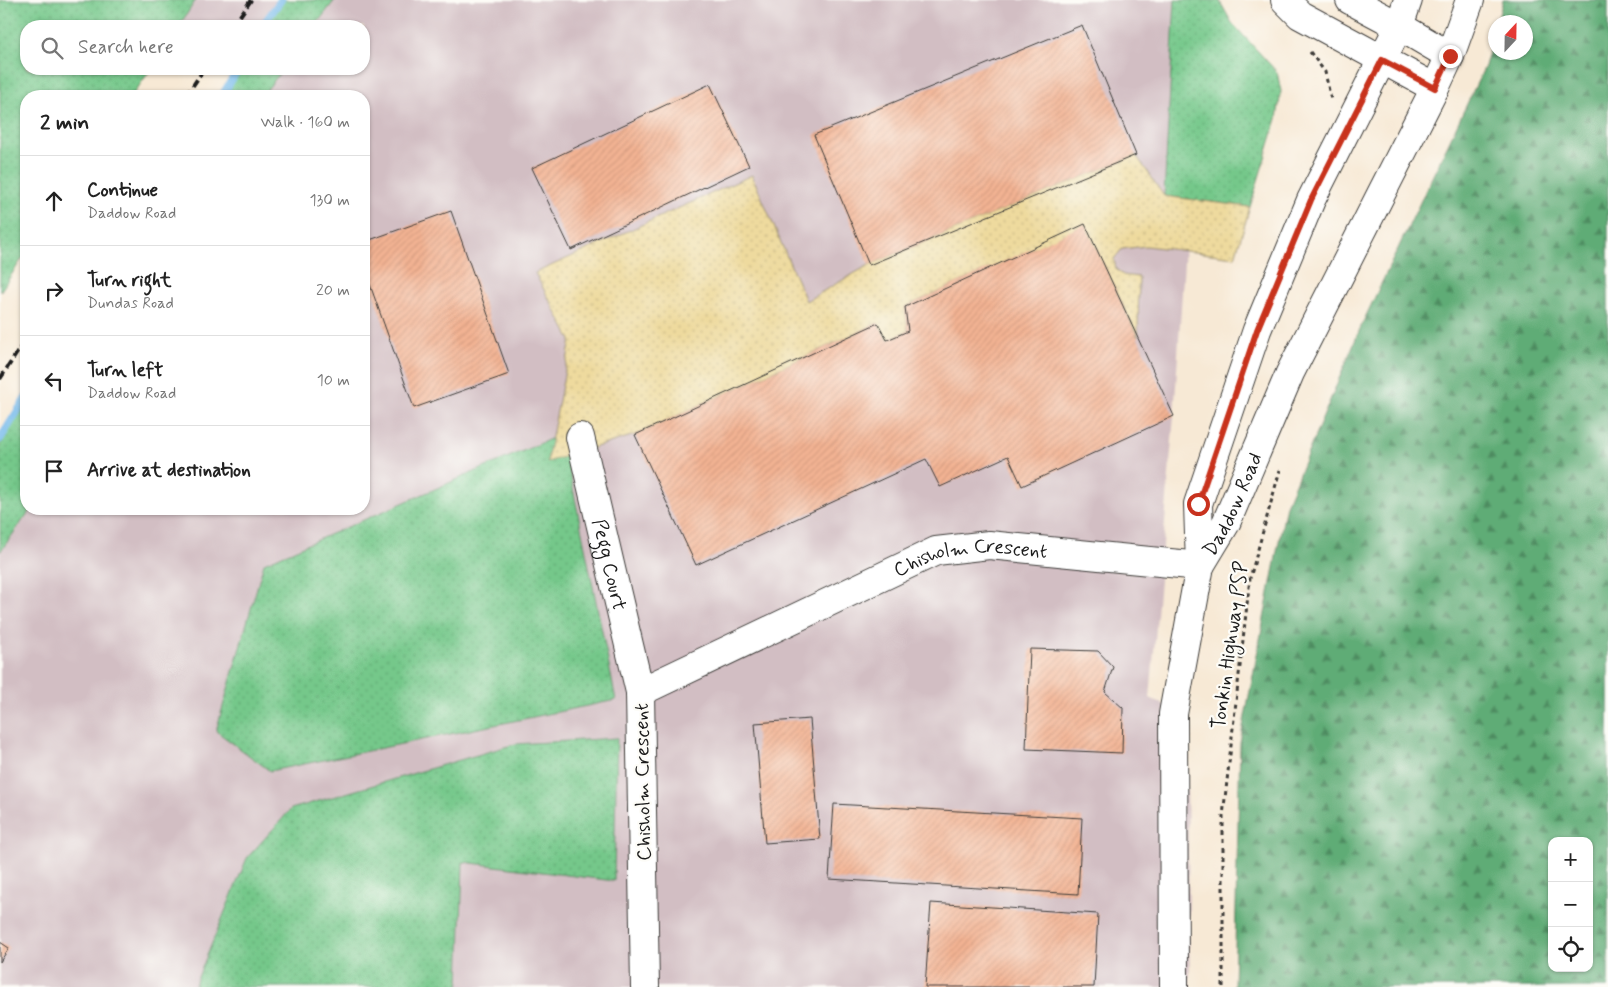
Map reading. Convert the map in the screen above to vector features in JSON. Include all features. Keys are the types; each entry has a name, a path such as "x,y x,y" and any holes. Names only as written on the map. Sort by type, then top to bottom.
{"street":[{"path":"1285,0 1300,15 1435,88"},
{"path":"1350,0 1450,56"},
{"name":"Daddow Road","path":"1200,566 1198,504 1257,330 1311,200 1399,26 1408,0"},
{"name":"Daddow Road","path":"1200,566 1226,523 1290,373 1352,255 1435,88 1450,56 1470,0"},
{"name":"Pegg Court","path":"580,437 640,692"},
{"name":"Chisholm Crescent","path":"645,987 640,692 936,551 988,544 1200,566"},
{"path":"1174,987 1173,714 1200,566"}],"path":[{"path":"1308,48 1325,72 1332,104"},
{"name":"Tonkin Highway PSP","path":"1223,987 1223,816 1250,578 1282,460"}],"shaded area":[{"path":"196,0 1201,0 1174,416 1150,698 1186,715 1190,987 0,987 0,552 27,515 370,515 370,90 252,90 231,75 370,75 370,20 183,20"}],"green space":[{"path":"0,0 196,0 183,20 20,20 20,75 147,75 136,90 20,90 20,262 0,292"},
{"path":"281,0 335,0 320,20 266,20"},
{"path":"1175,0 1219,0 1232,23 1277,72 1281,91 1277,119 1250,207 1164,196"},
{"path":"1503,0 1608,0 1608,987 1234,987 1240,742 1286,505 1362,324 1485,66 1488,55 1488,60 1533,60 1533,15 1499,15"},
{"path":"231,75 278,75 267,90 222,90"},
{"path":"20,407 20,515 27,515 0,552 0,439"},
{"path":"562,434 616,700 270,771 216,731 264,563"},
{"path":"617,738 614,881 463,862 459,987 194,987 247,858 291,809 515,744"}],"sand":[{"path":"1136,155 1164,196 1250,207 1235,257 1146,246 1122,249 1114,259 1116,269 1123,275 1139,277 1138,337 1085,225 905,307 908,331 887,340 878,323 635,435 547,462 571,340 535,273 752,175 806,301 869,265"}],"building":[{"path":"1082,25 1136,155 869,265 814,135"},
{"path":"710,84 749,166 571,250 532,168"},
{"path":"451,211 509,374 414,408 370,285 370,240"},
{"path":"1085,224 1174,416 1022,486 1008,456 940,487 926,459 696,565 635,435 878,323 887,340 908,331 905,307"},
{"path":"1030,649 1098,651 1113,667 1105,692 1123,708 1122,753 1026,749"},
{"path":"810,719 820,839 765,843 755,723"},
{"path":"834,804 1082,818 1078,894 829,879"},
{"path":"931,903 1098,914 1094,987 925,987"},
{"path":"0,942 9,948 0,962"}],"waterway":[{"path":"266,20 281,0"},
{"path":"226,90 234,75"},
{"path":"0,439 20,407"}],"railway":[{"path":"237,20 251,0"},
{"path":"190,90 200,75"},
{"path":"0,379 20,348"}],"route":[{"path":"1198,504 1257,330 1311,200 1382,60 1435,88 1450,56"}]}
